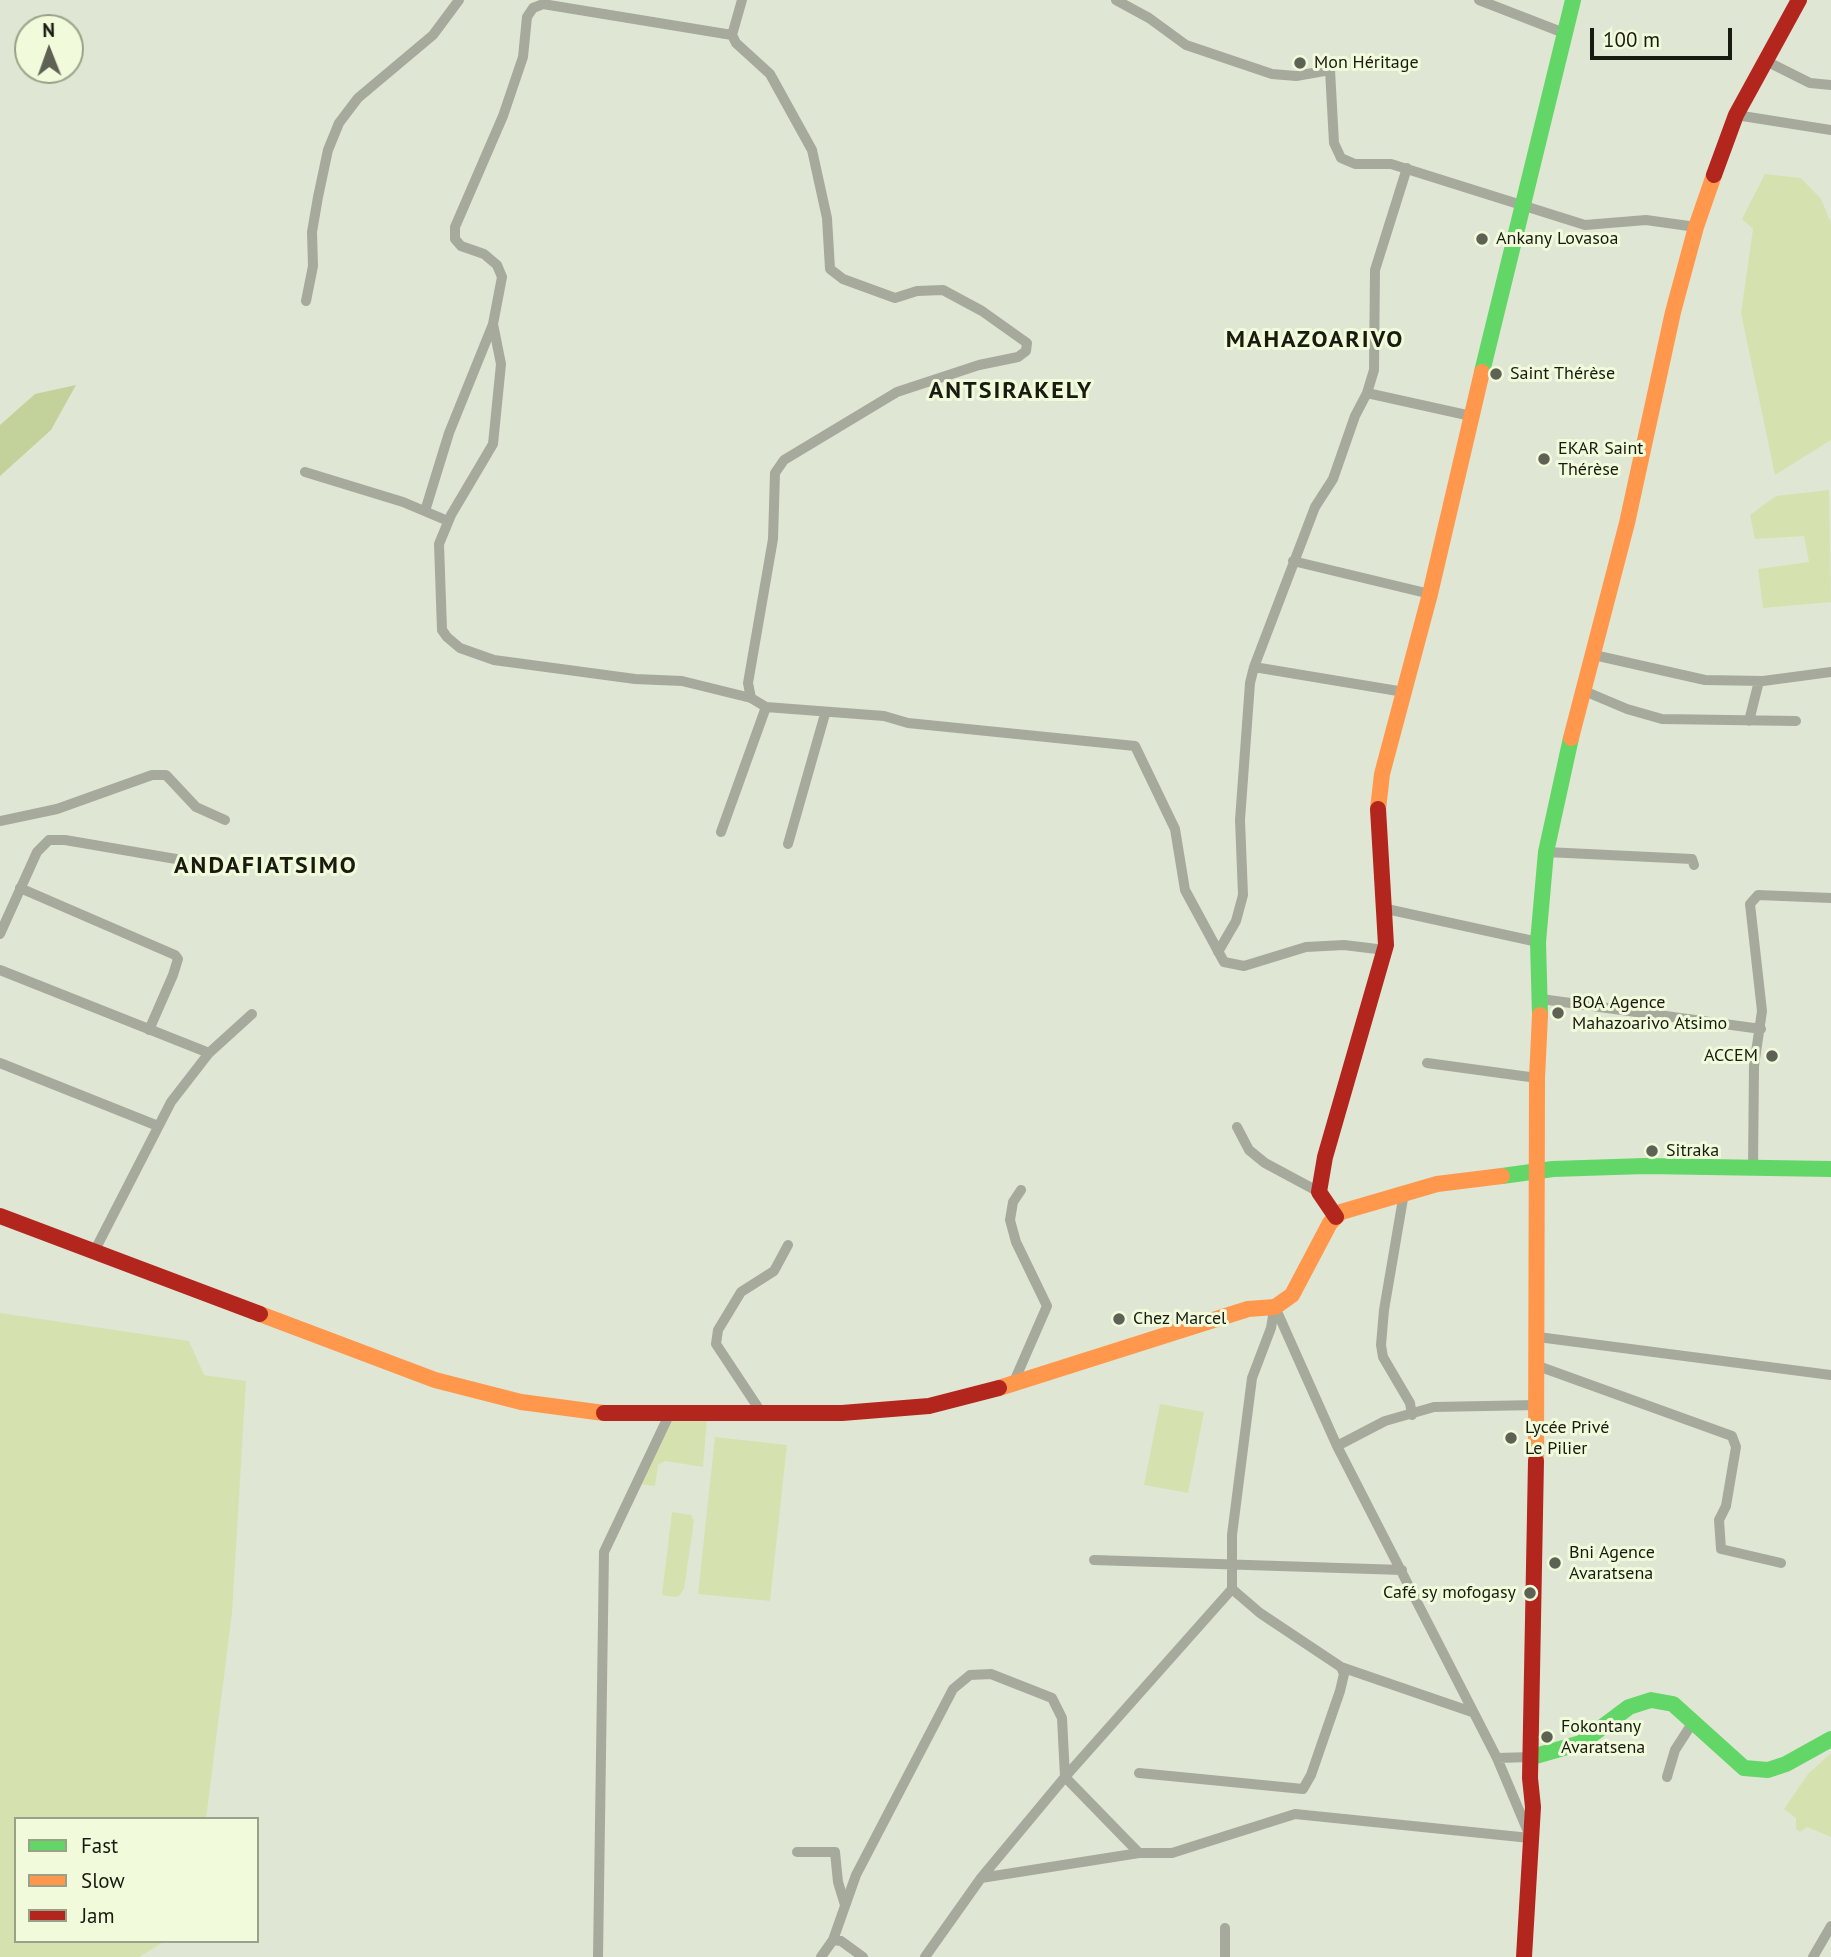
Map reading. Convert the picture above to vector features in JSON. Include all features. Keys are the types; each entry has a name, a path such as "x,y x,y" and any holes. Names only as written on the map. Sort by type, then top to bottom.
{"main road":[{"path":"1336,1217 1319,1192 1325,1157 1385,950 1378,810 1382,774 1430,594 1521,205 1573,0"},
{"path":"1524,1957 1533,1807 1538,1366 1537,1078 1541,999 1538,942 1546,852 1582,690 1594,655 1627,523 1673,312 1696,227 1737,115 1799,0"},
{"path":"0,1216 435,1380 556,1409 763,1415 842,1413 929,1406 1013,1384 1235,1313 1275,1307 1292,1296 1336,1217 1358,1205 1437,1184 1538,1172 1628,1167 1831,1169"},
{"path":"1532,1756 1581,1743 1629,1707 1651,1700 1673,1704 1744,1768 1768,1770 1786,1764 1831,1740"}],"street":[{"path":"306,301 313,266 312,232 318,197 328,150 339,123 358,98 433,35 459,0"},
{"path":"530,0 732,35"},
{"path":"742,0 732,35 736,43 770,74 811,150 827,218 830,269 843,279 895,298 917,291 943,290 982,310 1027,343 1026,351 1018,357 979,365 897,392 784,460 775,473 773,539 748,683 751,698"},
{"path":"1116,0 1149,18 1186,45 1272,74 1296,76 1330,70 1334,143 1341,159 1355,164 1391,164 1407,168 1585,225 1646,220 1696,227"},
{"path":"1479,0 1564,33"},
{"path":"425,511 449,433 493,324 502,276 497,265 484,254 461,247 455,239 455,227 503,116 523,57 527,17 533,8 543,4"},
{"path":"1766,61 1810,83 1831,85"},
{"path":"1737,115 1831,130"},
{"path":"1217,952 1236,922 1243,895 1240,820 1250,683 1285,591 1293,561 1315,507 1333,480 1355,416 1367,393 1374,370 1375,270 1407,168"},
{"path":"493,324 501,364 493,444 448,521 439,544 442,630 460,649 494,660 635,679 682,681 751,698 766,707 825,714 884,716 908,723 1135,746 1175,829 1185,890 1224,962 1244,966 1306,947 1344,945 1385,950"},
{"path":"1367,393 1471,416"},
{"path":"305,472 448,521"},
{"path":"1293,561 1430,594"},
{"path":"1594,655 1698,678 1759,681 1831,672"},
{"path":"1254,667 1404,692"},
{"path":"1749,721 1759,681"},
{"path":"1582,690 1627,709 1662,719 1797,721"},
{"path":"721,832 766,707"},
{"path":"788,844 825,714"},
{"path":"0,821 57,809 152,775 166,775 196,807 225,820"},
{"path":"0,934 37,852 49,840 65,840 176,859"},
{"path":"1546,852 1692,859 1694,864"},
{"path":"20,888 175,955 178,959 173,975 149,1030"},
{"path":"1753,1167 1754,1066 1762,1011 1750,904 1753,898 1831,898"},
{"path":"1382,908 1538,942"},
{"path":"0,970 209,1053"},
{"path":"1541,999 1760,1029"},
{"path":"95,1251 171,1102 209,1053 252,1014"},
{"path":"0,1063 158,1126"},
{"path":"1427,1063 1537,1078"},
{"path":"1237,1127 1249,1150 1265,1163 1319,1192"},
{"path":"1013,1384 1047,1306 1016,1242 1010,1220 1013,1202 1021,1190"},
{"path":"1404,1193 1384,1310 1381,1345 1383,1357 1410,1403 1412,1415"},
{"path":"763,1415 716,1344 718,1329 741,1292 774,1271 788,1245"},
{"path":"981,1878 1139,1853 1172,1853 1295,1814 1530,1837 1497,1758 1337,1446 1275,1307"},
{"path":"1275,1307 1271,1328 1252,1378 1230,1566 1232,1589 1259,1612 1341,1667 1472,1712"},
{"path":"1538,1336 1831,1375"},
{"path":"1538,1366 1732,1436 1735,1447 1726,1506 1719,1520 1721,1549 1781,1563"},
{"path":"1337,1446 1385,1421 1434,1407 1537,1405"},
{"path":"598,1957 604,1552 670,1413"},
{"path":"1094,1560 1402,1570"},
{"path":"925,1957 981,1878 1065,1777 1232,1589"},
{"path":"1139,1773 1303,1789 1311,1775 1340,1691 1344,1674 1341,1667"},
{"path":"821,1957 833,1940 856,1875 953,1689 970,1675 991,1674 1052,1698 1062,1718 1065,1777 1139,1853"},
{"path":"1668,1777 1675,1750 1693,1723"},
{"path":"1497,1758 1532,1756"},
{"path":"797,1852 835,1852 838,1882 845,1905"},
{"path":"1813,1957 1831,1926"},
{"path":"1225,1928 1225,1957"},
{"path":"833,1940 841,1941 863,1957"}],"green space":[{"path":"1765,174 1801,178 1821,199 1831,223 1831,440 1775,475 1741,313 1753,229 1742,219"},
{"path":"76,385 51,430 0,476 0,425 35,394"},
{"path":"1829,490 1831,602 1763,608 1758,569 1809,562 1804,536 1755,539 1750,515 1776,496"},
{"path":"0,1313 189,1341 204,1375 246,1381 232,1613 206,1817 14,1817 14,1943 162,1943 139,1957 0,1957"},
{"path":"1160,1404 1204,1412 1188,1493 1144,1485"},
{"path":"671,1419 707,1419 703,1467 665,1461 658,1465 655,1486 639,1484"},
{"path":"715,1437 787,1445 770,1601 698,1594"},
{"path":"672,1512 691,1515 694,1521 684,1589 679,1596 674,1597 662,1595"},
{"path":"1831,1753 1831,1837 1807,1827 1800,1832 1796,1829 1796,1818 1784,1809 1808,1774"}],"traffic: fast":[{"path":"1482,372 1573,0"},
{"path":"1540,1015 1538,942 1546,852 1571,738"},
{"path":"1502,1176 1553,1169 1645,1166 1831,1169"},
{"path":"1532,1757 1581,1743 1629,1707 1651,1700 1673,1704 1744,1768 1768,1770 1786,1764 1831,1739"}],"traffic: slow":[{"path":"1571,738 1627,523 1673,312 1696,227 1714,175"},
{"path":"1378,809 1382,774 1430,594 1482,372"},
{"path":"1536,1461 1537,1078 1540,1015"},
{"path":"999,1388 1248,1309 1275,1307 1292,1295 1330,1223 1341,1212 1437,1184 1502,1176"},
{"path":"260,1314 435,1380 521,1402 604,1413"}],"traffic: jam":[{"path":"1714,175 1736,115 1799,0"},
{"path":"1336,1217 1319,1192 1325,1157 1386,945 1378,809"},
{"path":"0,1216 260,1314"},
{"path":"604,1413 842,1413 929,1406 999,1388"},
{"path":"1524,1957 1533,1807 1530,1778 1536,1461"}],"place":[{"name":"Mon Héritage","path":"1300,63"},
{"name":"Ankany Lovasoa","path":"1482,239"},
{"name":"Saint Thérèse","path":"1496,374"},
{"name":"EKAR Saint Thérèse","path":"1544,459"},
{"name":"BOA Agence Mahazoarivo Atsimo","path":"1558,1013"},
{"name":"ACCEM","path":"1772,1056"},
{"name":"Sitraka","path":"1652,1151"},
{"name":"Chez Marcel","path":"1119,1319"},
{"name":"Lycée Privé Le Pilier","path":"1511,1438"},
{"name":"Bni Agence Avaratsena","path":"1555,1563"},
{"name":"Café sy mofogasy","path":"1530,1593"},
{"name":"Fokontany Avaratsena","path":"1547,1737"}],"district":[{"name":"MAHAZOARIVO","path":"1315,340"},
{"name":"ANTSIRAKELY","path":"1011,391"},
{"name":"ANDAFIATSIMO","path":"266,866"}]}
